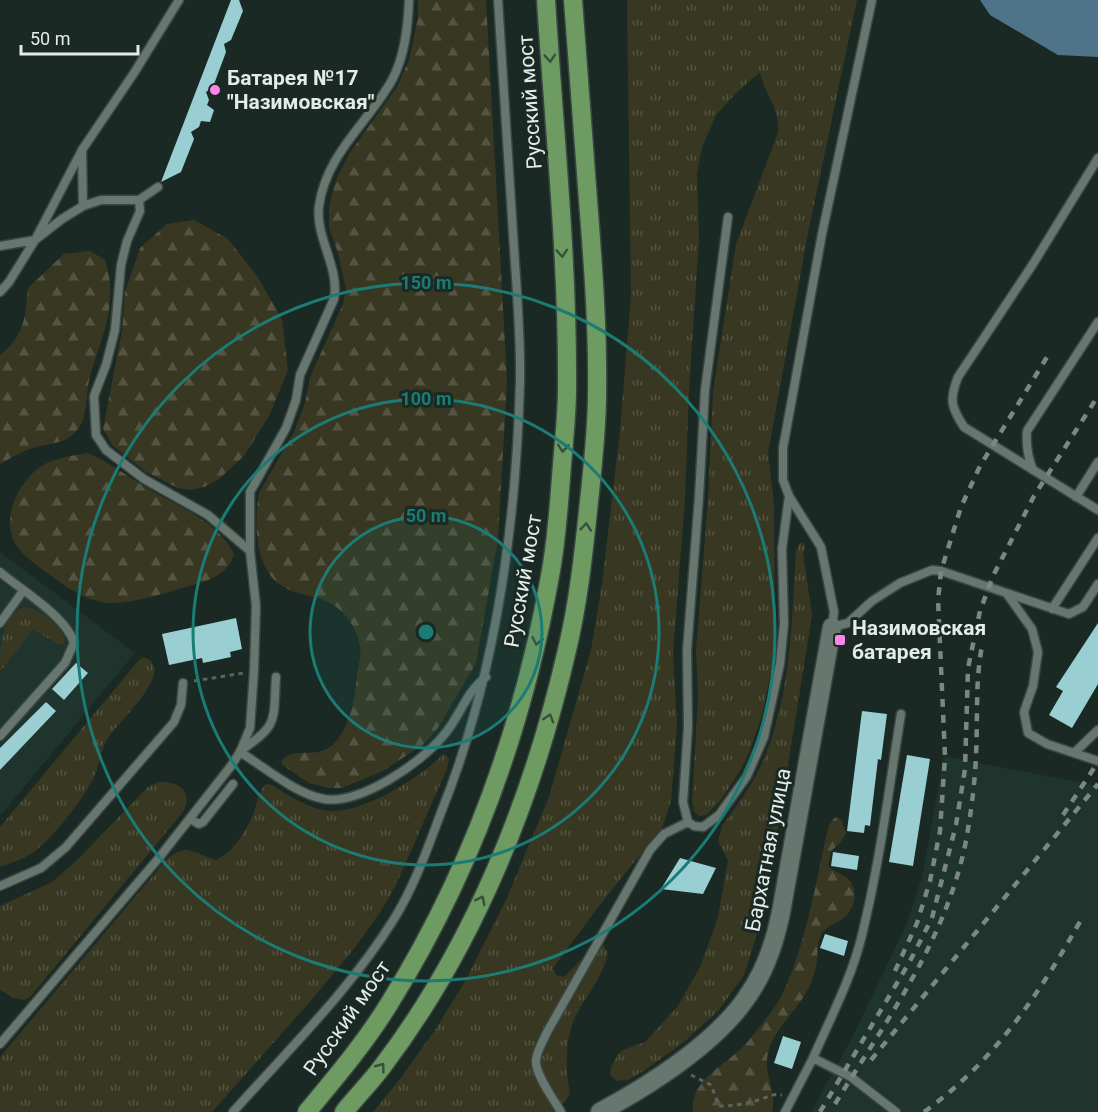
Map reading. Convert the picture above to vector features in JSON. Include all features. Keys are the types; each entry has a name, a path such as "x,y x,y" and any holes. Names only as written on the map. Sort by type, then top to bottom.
{"main road":[{"name":"Русский мост","path":"307,1112 355,1054 388,1004 458,878 521,706 536,643 553,554 567,392 566,314 546,0"},
{"path":"344,1112 381,1068 416,1019 444,972 486,891 527,791 552,709 567,649 580,580 596,435 597,393 597,309 573,0"}],"street":[{"name":"Бархатная улица","path":"600,1112 621,1101 707,1040 731,1017 748,996 765,964 781,912 832,627"}],"lane":[{"path":"0,292 9,282 35,240 82,150 134,73 179,0"},
{"path":"0,1044 190,819 231,766 250,728 256,606 250,551 250,492 286,428 296,400 300,375 327,317 337,286 321,228 319,207 327,177 340,150 392,81 401,57 409,0"},
{"path":"233,1112 329,1004 393,921 408,893 458,771 486,677 508,541 520,380 498,0"},
{"path":"873,0 822,234 783,448 783,480 789,496 821,548 834,612 832,627 848,623 872,601 900,583 932,570 1069,614 1083,607 1098,585"},
{"path":"82,150 83,206"},
{"path":"1097,507 1034,472 964,427 954,412 951,395 958,377 1033,264 1098,158"},
{"path":"0,246 35,240 83,206 101,200 139,200 158,187"},
{"path":"139,200 140,211 127,241 121,265 115,330 106,365 94,396 96,435 106,450 134,471 208,515 250,551"},
{"path":"728,217 705,390 687,650 688,727 683,802 688,822 694,826 703,827 719,815 747,776 764,738 780,664 784,624 782,549 789,496"},
{"path":"1034,472 1028,459 1027,430 1098,322"},
{"path":"1076,497 1098,462"},
{"path":"1052,609 1098,538"},
{"path":"0,572 51,613 72,634 74,643 65,663 0,736"},
{"path":"0,623 23,591"},
{"path":"1007,594 1032,628 1038,652 1033,686 1024,712 1028,733 1047,744 1098,761"},
{"path":"240,752 259,739 272,724 276,677"},
{"path":"240,752 302,791 325,799 343,799 387,780 429,751 445,734 477,684 486,677"},
{"path":"0,886 41,868 66,847 174,722 182,705 183,683"},
{"path":"785,1112 813,1058 848,981 862,935 878,858 901,714"},
{"path":"1074,753 1098,730"},
{"path":"190,819 195,823 202,822 233,784"},
{"path":"561,1112 537,1070 536,1060 546,1034 650,850 664,834 688,822"},
{"path":"813,1058 851,1077 896,1112"}],"path":[{"path":"183,683 254,671"},
{"path":"673,1065 711,1085 719,1106 731,1106 778,1094 792,1099"}],"shaded area":[{"path":"0,552 135,653 0,816"},
{"path":"944,756 1098,786 1098,1112 811,1112 852,1038 907,923 922,877"}],"green space":[{"path":"418,0 486,0 507,381 498,539 476,663 438,728 424,744 383,771 342,788 328,788 309,783 281,762 293,754 325,750 333,745 340,736 354,698 361,654 359,640 349,619 338,608 321,599 287,589 273,578 261,557 258,544 257,505 259,493 294,432 305,403 310,377 343,304 346,289 338,253 329,228 329,206 336,180 349,154 397,87 409,60 418,18"},
{"path":"627,0 857,0 808,233 768,453 774,503 775,625 773,663 762,715 740,771 720,801 706,815 699,816 694,812 692,802 698,697 696,651 708,500 713,391 736,244 778,133 775,108 760,72 716,115 702,147 697,174 699,239 689,389 685,500 673,653 677,725 671,801 662,828 602,902 553,968 556,975 564,977 596,945 603,945 608,953 600,974 575,1018 568,1039 567,1072 570,1095 555,1112 373,1112 435,1030 464,983 506,900 549,797 591,650 602,584 620,431 631,295"},
{"path":"194,220 228,239 257,276 282,319 288,370 269,416 244,456 219,479 204,487 190,490 178,488 146,472 113,446 103,429 122,331 125,292 140,248 167,224"},
{"path":"90,251 105,260 109,276 110,305 88,384 85,410 80,426 68,438 60,442 29,449 0,464 0,355 19,333 28,288 64,254"},
{"path":"87,453 208,524 228,544 234,555 225,570 200,583 151,597 112,603 95,601 83,596 35,564 18,548 10,528 10,517 16,497 28,478 40,467 60,459"},
{"path":"800,543 803,543 805,547 803,553 812,615 765,909 744,975 719,1010 683,1043 642,1072 628,1080 617,1081 610,1075 611,1067 618,1054 645,1042 678,1006 701,965 718,917 728,860 718,841 722,826 756,775 774,732 789,655 796,551"},
{"path":"24,607 49,619 60,630 65,641 59,644 33,630 0,672 3,634 10,618"},
{"path":"143,657 152,663 154,672 150,684 108,738 94,777 83,796 42,846 26,857 0,867 0,827"},
{"path":"443,754 449,759 447,769 395,887 381,911 353,950 314,997 212,1112 0,1112 0,1057 167,859 186,850 216,860 222,857 238,841 246,828 259,795 266,784 309,805 322,810 336,811 352,808 387,794 419,774"},
{"path":"159,782 173,783 183,789 187,799 183,812 30,997 24,1000 14,998 0,990 0,906 52,882 77,860 148,787"},
{"path":"837,817 841,820 846,832 841,842 831,851 828,866 851,882 854,900 848,914 824,930 821,935 811,983 771,1043 767,1068 773,1097 772,1112 693,1112 694,1100 704,1080 741,1049 773,1010 784,991 805,931 828,828 833,819"}],"water":[{"path":"980,0 1098,0 1098,57 1058,55 990,15"}],"building":[{"path":"231,0 239,0 243,11 231,40 224,44 226,52 213,87 206,92 209,100 207,105 214,110 210,122 201,121 199,127 191,132 194,139 181,172 161,182"},
{"path":"236,618 242,649 230,652 231,657 203,663 202,658 169,665 162,634"},
{"path":"1098,623 1098,684 1072,728 1049,715 1063,691 1056,687"},
{"path":"76,663 88,673 64,700 52,689"},
{"path":"46,702 56,711 0,770 0,748"},
{"path":"862,711 887,714 881,760 878,759 870,826 865,825 864,833 847,831"},
{"path":"907,755 930,759 913,866 889,862"},
{"path":"833,852 859,856 857,870 831,866"},
{"path":"680,858 716,868 703,894 661,889"},
{"path":"825,934 848,941 844,956 820,948"},
{"path":"783,1036 801,1042 792,1069 774,1063"}],"railway":[{"path":"895,971 917,923 930,881 940,831 945,756 938,600 941,571 961,507 980,466 1047,357"},
{"path":"820,1112 909,963 932,918 956,825 965,769 968,668 980,611 993,576 1034,496 1098,396"},
{"path":"835,1104 912,978 929,946 957,878 966,841 974,787 982,646"},
{"path":"1063,815 1098,762"},
{"path":"871,1060 1098,784"},
{"path":"924,1112 973,1071 1014,1024 1050,973 1082,918"}],"place":[{"name":"Батарея №17 \"Назимовская\"","path":"215,90"},
{"name":"Назимовская батарея","path":"840,640"}]}
